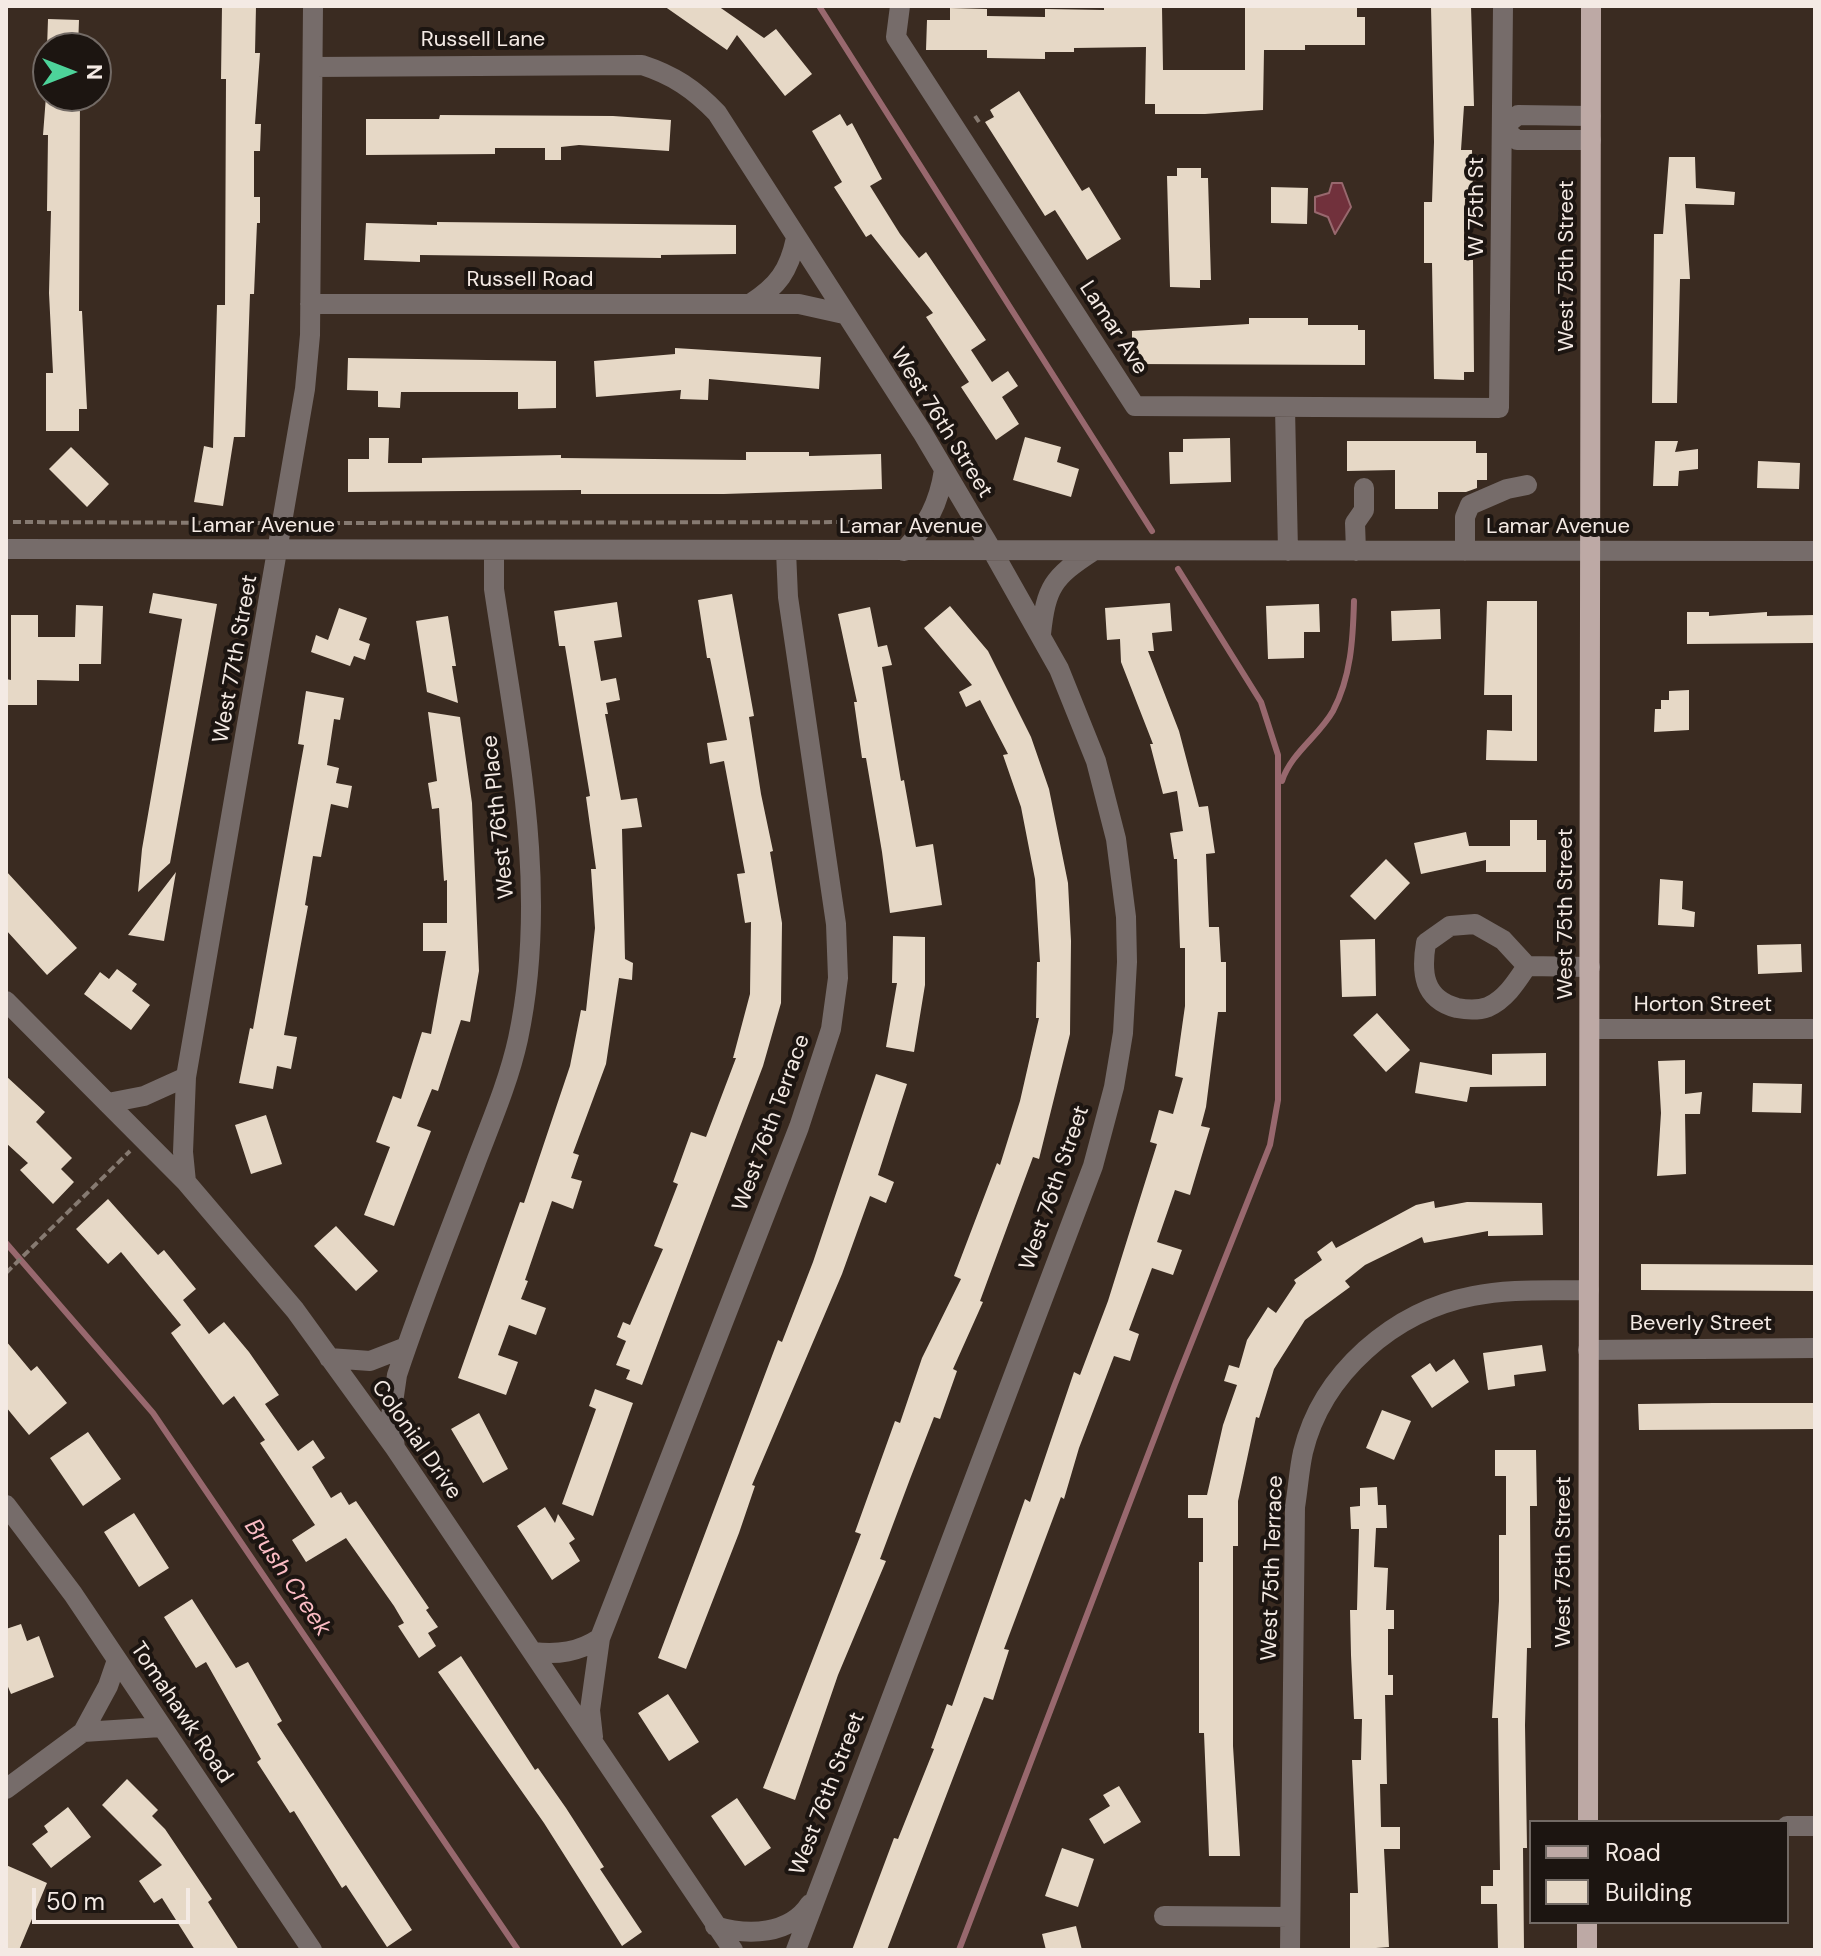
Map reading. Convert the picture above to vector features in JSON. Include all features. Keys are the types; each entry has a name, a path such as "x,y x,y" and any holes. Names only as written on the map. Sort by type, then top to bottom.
{"main road":[{"name":"West 75th Street","path":"1588,1820 1591,6"},
{"path":"1587,1924 1587,1950"}],"street":[{"name":"West 77th Street","path":"186,1182 183,1152 186,1077 305,389 310,304 313,6"},
{"name":"Lamar Ave","path":"900,6 896,37 1135,406 1499,408"},
{"name":"W 75th St","path":"1499,408 1503,6"},
{"name":"Russell Lane","path":"313,67 534,64 642,65 653,69"},
{"name":"West 76th Street","path":"653,69 669,74 697,92 717,113 944,470 1041,634 1096,761 1116,839 1126,917 1123,1033 1114,1087 1093,1166 796,1950"},
{"path":"1591,116 1518,115 1502,128 1517,140 1591,140"},
{"path":"750,304 782,280 791,263 796,238"},
{"name":"Russell Road","path":"310,304 808,305 844,314"},
{"path":"1285,408 1288,551"},
{"path":"904,551 931,518 940,497 944,470"},
{"path":"1465,551 1465,517 1470,505 1507,489 1527,485"},
{"path":"1356,551 1355,523 1364,510 1364,488"},
{"name":"Lamar Avenue","path":"6,549 1815,551"},
{"name":"West 76th Place","path":"395,1448 393,1397 406,1347 503,1091 517,1041 528,981 534,902 530,840 494,589 494,550"},
{"path":"1041,634 1045,601 1052,585 1062,571 1094,550"},
{"name":"West 76th Terrace","path":"593,1737 590,1710 600,1638 799,1127 820,1070 833,1014 838,978 836,924 788,597 786,551"},
{"path":"1527,966 1512,989 1488,1007 1470,1011 1446,1005 1428,991 1422,967 1426,943 1450,926 1475,924 1503,940 1527,966 1590,967"},
{"name":"Colonial Drive","path":"6,1001 186,1182 295,1310 395,1448 593,1737 733,1950"},
{"name":"Horton Street","path":"1590,1029 1815,1029"},
{"path":"108,1103 144,1096 186,1077"},
{"name":"West 75th Terrace","path":"1290,1950 1295,1507 1303,1452 1312,1426 1325,1400 1367,1348 1422,1312 1474,1295 1589,1290"},
{"path":"329,1358 370,1361 406,1347"},
{"name":"Beverly Street","path":"1588,1350 1815,1348"},
{"name":"Tomahawk Road","path":"6,1505 56,1570 312,1950"},
{"path":"533,1652 577,1650 600,1638"},
{"path":"6,1789 83,1732 108,1686 117,1660"},
{"path":"83,1732 161,1727"},
{"path":"1789,1826 1815,1826"},
{"name":"West 76th Street","path":"715,1926 746,1931 780,1928 803,1913 814,1897"},
{"path":"1164,1916 1290,1917"}],"path":[{"path":"975,116 979,122"},
{"path":"308,523 859,523 910,519"},
{"path":"13,522 269,523"},
{"path":"6,1272 130,1150"}],"shaded area":[{"path":"1332,183 1342,183 1351,207 1335,234 1328,217 1315,212 1315,197 1329,193"}],"building":[{"path":"222,6 256,6 255,53 260,53 255,124 261,124 260,151 254,151 254,197 260,197 260,223 257,223 254,294 250,294 245,437 234,437 223,506 194,502 204,446 213,448 217,305 225,305 226,79 221,79"},
{"path":"664,6 718,6 764,38 776,29 812,74 785,96 737,35 727,50"},
{"path":"1431,6 1471,6 1474,106 1464,106 1461,150 1472,150 1473,199 1465,199 1464,260 1473,260 1474,372 1464,372 1464,380 1434,379 1432,263 1424,263 1424,202 1432,202 1434,142"},
{"path":"1104,7 1162,7 1163,70 1245,70 1245,8 1357,8 1357,17 1365,17 1365,45 1305,45 1305,50 1264,50 1263,110 1205,114 1155,114 1155,104 1145,104 1146,47 1074,48 1074,52 1045,52 1045,59 987,58 987,50 926,50 927,20 950,20 950,8 987,9 987,16 1045,17 1045,9 1104,10"},
{"path":"48,19 79,20 79,32 48,32"},
{"path":"1019,91 1082,191 1089,187 1121,239 1087,260 1055,210 1045,216 985,122 994,117 990,110"},
{"path":"45,112 80,112 79,311 82,311 87,409 79,409 79,431 46,431 46,373 53,373 49,293 51,211 47,211 48,135 43,135"},
{"path":"840,114 847,126 852,123 882,179 870,186 900,234 919,258 926,252 986,340 971,350 992,382 1008,371 1018,386 1002,397 1019,424 996,440 961,387 969,382 926,317 933,313 871,234 866,237 834,187 842,182 812,131"},
{"path":"440,115 613,116 671,120 669,151 579,145 561,147 561,160 545,160 545,148 495,148 495,154 366,155 366,119 439,119"},
{"path":"1669,157 1695,157 1696,188 1735,192 1734,205 1685,204 1690,279 1680,279 1677,403 1652,403 1654,234 1663,234"},
{"path":"1177,168 1201,168 1201,178 1208,178 1211,280 1200,280 1200,288 1170,287 1167,176 1177,176"},
{"path":"1271,187 1308,188 1307,224 1271,223"},
{"path":"437,222 736,225 736,254 661,255 661,258 420,255 420,262 364,260 366,223 437,225"},
{"path":"1249,318 1308,318 1308,325 1358,325 1358,330 1365,330 1365,365 1132,364 1132,331 1249,324"},
{"path":"675,348 821,357 819,389 709,379 708,400 680,399 681,390 596,397 594,361 675,354"},
{"path":"348,358 556,361 556,408 518,409 518,392 401,392 400,408 378,407 378,391 347,390"},
{"path":"1025,437 1061,447 1057,462 1079,469 1071,497 1013,480"},
{"path":"369,438 389,438 388,463 422,463 422,458 561,455 561,458 746,460 746,452 809,452 809,456 881,454 882,489 724,494 581,494 581,490 348,492 348,459 369,459"},
{"path":"1230,438 1231,482 1170,484 1169,452 1183,452 1183,439"},
{"path":"1347,441 1476,441 1476,453 1487,453 1487,480 1477,480 1477,488 1466,492 1438,492 1438,509 1395,509 1395,470 1347,471"},
{"path":"1655,441 1678,441 1675,452 1698,449 1698,469 1679,471 1678,486 1653,486"},
{"path":"71,447 109,484 87,507 49,469"},
{"path":"1758,461 1800,463 1799,489 1757,488"},
{"path":"153,593 217,604 170,863 138,892 142,849 182,619 149,613"},
{"path":"732,594 754,716 749,717 773,851 770,852 782,923 781,1003 763,1066 642,1385 626,1379 630,1370 616,1365 626,1341 617,1337 623,1322 630,1325 663,1249 654,1246 678,1184 673,1182 691,1132 706,1137 736,1058 733,1058 750,994 751,922 745,923 737,874 745,873 724,761 710,764 707,743 727,740 710,658 707,658 698,600"},
{"path":"1487,601 1537,601 1537,761 1486,760 1487,730 1512,731 1512,695 1484,695"},
{"path":"617,602 622,637 594,641 601,681 616,678 620,700 606,703 608,714 605,714 621,800 637,798 642,827 622,829 625,959 633,963 632,980 619,978 606,1064 573,1153 579,1155 571,1178 582,1181 573,1209 552,1201 525,1280 528,1281 521,1299 546,1308 536,1335 509,1325 498,1355 518,1362 506,1395 458,1378 520,1202 524,1203 570,1066 581,1010 586,1011 595,928 591,869 596,869 586,797 590,796 565,646 559,646 554,611"},
{"path":"1170,603 1172,631 1152,633 1154,651 1148,651 1179,731 1199,807 1208,806 1215,853 1206,854 1209,927 1219,927 1221,962 1226,962 1226,1012 1218,1012 1201,1126 1210,1128 1190,1195 1175,1190 1157,1242 1182,1250 1173,1275 1152,1268 1129,1330 1139,1334 1130,1361 1114,1356 1079,1448 1064,1499 1061,1497 1004,1649 1009,1650 993,1700 984,1697 887,1950 852,1950 894,1838 898,1839 934,1749 931,1748 947,1704 952,1706 1025,1499 1030,1502 1074,1372 1080,1375 1108,1301 1157,1144 1150,1142 1159,1110 1173,1114 1183,1078 1175,1076 1185,1006 1185,948 1180,948 1177,859 1174,859 1170,833 1183,831 1177,791 1163,794 1150,744 1153,744 1121,662 1120,639 1107,640 1105,608"},
{"path":"1319,604 1320,632 1304,632 1304,658 1268,659 1266,606"},
{"path":"76,605 103,606 101,664 79,664 79,681 37,680 37,705 6,705 6,679 11,680 11,615 38,615 38,637 75,637"},
{"path":"950,606 988,651 1031,737 1049,789 1068,883 1070,1034 1039,1159 1033,1157 980,1301 983,1302 953,1369 957,1371 940,1419 934,1417 910,1479 880,1559 886,1561 838,1675 795,1800 763,1788 861,1534 855,1532 895,1421 900,1423 922,1358 961,1279 954,1276 997,1163 1000,1165 1020,1101 1039,1018 1036,1018 1037,962 1040,962 1035,879 1021,807 1003,755 1008,754 980,700 966,707 959,692 972,685 924,628"},
{"path":"870,607 878,647 887,645 892,665 882,667 901,781 904,780 916,847 933,844 942,905 890,913 866,758 862,758 854,702 857,702 838,614"},
{"path":"339,608 367,618 359,640 370,644 365,660 354,656 350,666 311,652 316,635 328,640"},
{"path":"1440,609 1441,639 1392,641 1391,611"},
{"path":"1687,612 1709,612 1709,616 1767,612 1767,616 1815,615 1815,643 1687,644"},
{"path":"448,616 458,703 427,692 416,621"},
{"path":"1689,690 1689,730 1654,732 1655,709 1661,709 1661,700 1669,700 1669,691"},
{"path":"306,691 344,698 340,720 334,719 327,765 339,768 336,783 352,786 348,808 331,804 321,857 313,856 305,905 308,906 284,1035 297,1037 291,1069 277,1066 273,1089 239,1083 250,1028 253,1029 304,745 298,744"},
{"path":"428,712 460,717 472,803 479,971 470,1022 461,1020 438,1091 432,1089 417,1126 431,1131 394,1226 364,1215 390,1147 376,1142 393,1096 401,1099 422,1032 431,1034 446,951 423,951 423,923 447,923 447,880 444,881 439,808 432,809 428,783 437,781"},
{"path":"1510,820 1537,820 1537,840 1546,840 1546,872 1486,872 1486,860 1421,874 1414,843 1466,832 1469,846 1510,846"},
{"path":"1386,859 1410,883 1375,920 1350,896"},
{"path":"6,871 77,948 47,975 6,930"},
{"path":"176,872 164,941 128,935"},
{"path":"1660,879 1683,881 1682,909 1695,912 1694,927 1658,925"},
{"path":"893,936 925,937 925,985 914,1052 886,1047 897,983 892,983"},
{"path":"1375,939 1376,996 1342,997 1340,940"},
{"path":"1801,944 1802,972 1758,974 1757,945"},
{"path":"117,969 137,984 132,991 150,1005 131,1030 84,994 100,972 109,979"},
{"path":"1377,1013 1410,1050 1386,1072 1353,1035"},
{"path":"1546,1053 1546,1086 1470,1087 1467,1102 1415,1093 1420,1062 1492,1075 1492,1054"},
{"path":"1685,1060 1685,1094 1702,1092 1700,1114 1685,1114 1686,1174 1657,1176 1661,1113 1658,1061"},
{"path":"876,1074 907,1084 878,1175 894,1182 886,1203 870,1196 842,1274 752,1485 755,1486 739,1533 686,1669 658,1658 778,1340 782,1342 813,1262"},
{"path":"6,1076 45,1112 36,1122 72,1158 61,1169 74,1182 53,1204 20,1170 28,1163 6,1143"},
{"path":"1753,1083 1802,1084 1801,1113 1752,1112"},
{"path":"266,1115 282,1164 251,1174 235,1125"},
{"path":"108,1199 158,1255 164,1250 196,1289 183,1300 209,1334 224,1322 249,1352 279,1395 265,1404 298,1451 313,1440 325,1458 312,1467 331,1498 341,1492 349,1505 356,1501 429,1608 426,1610 438,1627 428,1633 436,1646 419,1658 398,1626 404,1623 394,1606 346,1538 306,1562 292,1540 315,1525 260,1443 265,1440 234,1396 223,1405 171,1333 181,1325 121,1252 108,1264 76,1229"},
{"path":"1434,1201 1435,1208 1467,1202 1542,1203 1543,1235 1488,1236 1488,1231 1424,1243 1422,1237 1365,1265 1345,1281 1350,1287 1305,1320 1274,1369 1259,1418 1256,1417 1238,1501 1238,1546 1233,1546 1233,1746 1240,1856 1209,1856 1204,1733 1199,1733 1199,1562 1203,1562 1203,1518 1188,1518 1188,1495 1207,1495 1223,1425 1237,1385 1224,1381 1229,1365 1239,1368 1247,1340 1268,1307 1276,1313 1296,1283 1294,1280 1322,1260 1317,1252 1332,1241 1336,1248 1416,1205"},
{"path":"336,1226 378,1271 356,1291 314,1246"},
{"path":"1641,1264 1815,1265 1815,1291 1641,1290"},
{"path":"6,1341 31,1371 37,1366 67,1403 29,1435 6,1407"},
{"path":"1542,1345 1546,1371 1514,1375 1515,1386 1488,1390 1483,1353"},
{"path":"1454,1359 1469,1382 1432,1408 1411,1376 1430,1363 1436,1372"},
{"path":"595,1389 633,1403 593,1516 562,1504 596,1409 589,1406"},
{"path":"1815,1403 1815,1429 1639,1430 1638,1404"},
{"path":"1382,1410 1411,1421 1394,1460 1366,1448"},
{"path":"479,1413 508,1469 483,1483 451,1429"},
{"path":"88,1432 121,1479 83,1506 50,1458"},
{"path":"1495,1450 1536,1450 1537,1506 1530,1506 1531,1648 1527,1648 1525,1725 1527,1848 1523,1848 1524,1950 1498,1950 1497,1904 1481,1904 1481,1886 1493,1886 1493,1870 1500,1870 1498,1718 1492,1718 1499,1601 1499,1535 1506,1535 1506,1476 1495,1476"},
{"path":"1377,1487 1378,1505 1386,1505 1387,1528 1376,1528 1374,1567 1388,1568 1386,1610 1394,1610 1394,1629 1388,1629 1388,1675 1393,1675 1393,1695 1385,1695 1387,1784 1380,1784 1381,1827 1400,1827 1400,1849 1384,1849 1389,1947 1350,1950 1350,1893 1358,1893 1352,1760 1361,1760 1362,1719 1354,1719 1350,1610 1357,1610 1359,1529 1351,1529 1350,1507 1360,1506 1360,1488"},
{"path":"545,1507 555,1523 558,1514 575,1539 569,1543 580,1561 552,1580 517,1526"},
{"path":"134,1513 169,1568 139,1587 104,1532"},
{"path":"192,1599 236,1668 248,1662 282,1721 277,1724 412,1930 387,1947 346,1885 342,1888 294,1811 290,1813 257,1762 261,1759 206,1662 196,1668 164,1617"},
{"path":"21,1624 27,1641 39,1636 54,1677 11,1694 6,1682 6,1629"},
{"path":"461,1656 535,1770 538,1768 566,1808 604,1867 600,1869 642,1932 622,1946 544,1823 438,1672"},
{"path":"668,1694 699,1742 669,1761 638,1713"},
{"path":"127,1779 158,1810 152,1816 165,1829 212,1899 208,1902 239,1950 195,1950 162,1898 154,1903 139,1881 162,1865 102,1805"},
{"path":"1119,1786 1141,1822 1104,1844 1089,1819 1110,1806 1103,1795"},
{"path":"737,1798 771,1848 745,1866 711,1816"},
{"path":"68,1807 91,1837 51,1868 32,1844 48,1832 44,1826"},
{"path":"1062,1848 1094,1859 1078,1907 1045,1896"},
{"path":"6,1865 47,1883 19,1950 6,1950"},
{"path":"1076,1926 1082,1950 1046,1950 1042,1934"}],"waterway":[{"path":"819,6 1152,531"},
{"path":"959,1950 1175,1384 1270,1145 1278,1100 1278,755 1261,702 1178,569"},
{"path":"1282,781 1292,762 1327,720 1339,698 1350,658 1354,601"},
{"name":"Brush Creek","path":"6,1243 153,1413 518,1950"}]}
